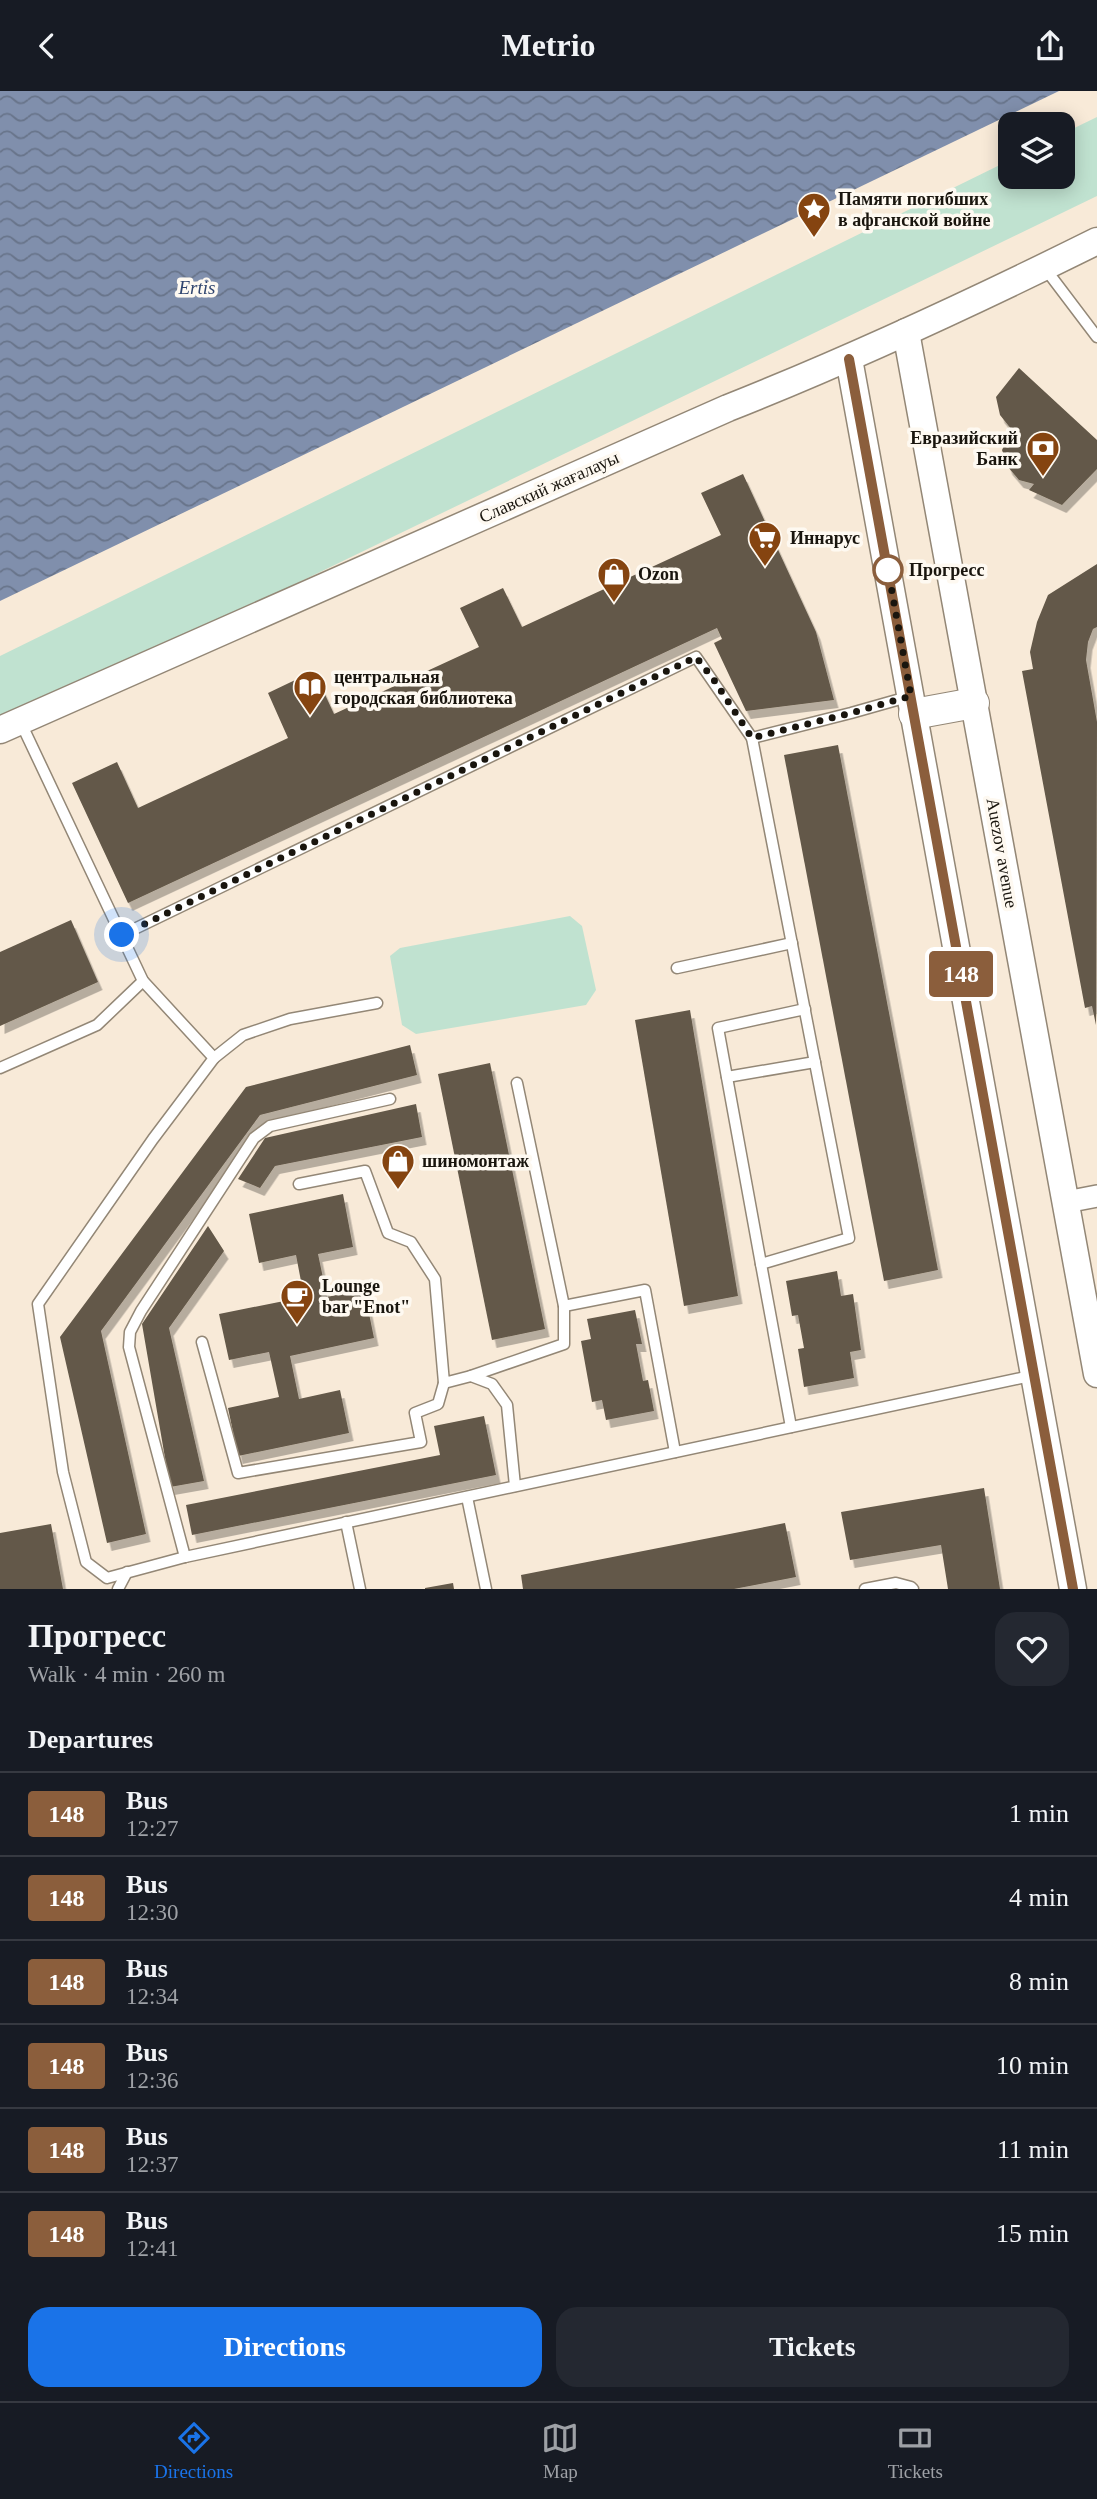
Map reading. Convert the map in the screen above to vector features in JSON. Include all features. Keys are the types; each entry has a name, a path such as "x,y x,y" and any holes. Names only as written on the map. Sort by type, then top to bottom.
{"main road":[{"path":"912,705 974,703"}],"street":[{"name":"Славский жағалауы","path":"10,726 728,408 849,359 1097,241"},
{"name":"Auezov avenue","path":"906,332 1097,1374"},
{"path":"849,359 1073,1589"},
{"path":"1066,1202 1097,1196"}],"lane":[{"path":"1044,267 1097,337"},
{"path":"122,935 696,657 752,738 849,1238 761,1264"},
{"path":"752,738 851,713 912,705"},
{"path":"10,726 122,935 143,981 214,1058"},
{"path":"677,968 792,943"},
{"path":"0,1068 97,1025 143,981"},
{"path":"377,1003 278,1023 243,1035 214,1058 153,1139 38,1304 63,1472 86,1562 107,1578 185,1557 1035,1375"},
{"path":"792,1427 718,1028 805,1009"},
{"path":"727,1077 815,1062"},
{"path":"444,1383 564,1344 564,1306 517,1083"},
{"path":"185,1557 129,1347 130,1332 254,1138 270,1126 390,1098"},
{"path":"202,1342 238,1473 421,1442 415,1413 438,1404 444,1383 435,1279 411,1242 388,1233 365,1171 299,1184"},
{"path":"564,1306 645,1290 675,1452"},
{"path":"471,1375 492,1384 507,1405 515,1486"},
{"path":"467,1497 486,1589"},
{"path":"346,1522 360,1589"},
{"path":"118,1589 127,1572"},
{"path":"865,1589 896,1583 913,1589"}],"green space":[{"path":"1097,117 1097,196 0,727 0,656 998,166 998,189 1075,189 1075,128"},
{"path":"570,916 582,926 596,990 586,1005 416,1034 402,1025 390,956 400,948"}],"water":[{"name":"Ertis","path":"0,91 1059,91 1015,112 998,112 998,120 0,601"}],"building":[{"path":"1019,368 1097,440 1097,469 1062,505 1029,490 1034,484 1019,480 1008,467 1002,450 1012,430 1000,415 996,397"},
{"path":"743,474 816,632 834,700 746,711 714,643 722,639 717,628 128,903 72,783 117,762 138,808 288,738 268,693 314,671 334,714 479,647 460,608 503,588 522,627 721,535 701,493"},
{"path":"1097,564 1097,627 1093,629 1088,642 1086,660 1097,722 1096,1025 1092,1006 1085,1008 1022,671 1033,669 1030,652 1037,622 1048,595"},
{"path":"838,745 938,1270 884,1281 784,755"},
{"path":"71,920 98,982 0,1026 0,952"},
{"path":"690,1010 738,1296 684,1306 635,1020"},
{"path":"410,1045 417,1075 260,1115 101,1331 146,1534 107,1543 60,1337 246,1087"},
{"path":"490,1063 545,1329 492,1340 438,1074"},
{"path":"416,1104 422,1137 275,1166 260,1188 238,1179 265,1138"},
{"name":"Lounge bar \"Enot\"","path":"343,1194 353,1247 318,1254 327,1297 364,1289 374,1338 290,1356 299,1399 340,1390 349,1433 238,1456 228,1408 279,1397 269,1352 229,1360 219,1314 304,1297 296,1255 259,1263 249,1214"},
{"path":"208,1226 224,1251 169,1328 204,1481 170,1487 142,1324"},
{"path":"837,1271 841,1296 853,1294 861,1350 850,1352 854,1378 804,1387 798,1349 804,1348 798,1315 792,1316 786,1281"},
{"path":"635,1310 642,1344 636,1344 643,1381 648,1380 654,1411 606,1420 602,1400 592,1402 581,1341 591,1339 587,1319"},
{"path":"484,1416 496,1475 192,1535 186,1505 440,1455 434,1426"},
{"path":"984,1488 1000,1589 948,1589 941,1545 850,1560 841,1512"},
{"path":"785,1523 796,1577 734,1589 523,1589 521,1575"},
{"path":"51,1524 63,1589 0,1589 0,1533"},
{"path":"453,1583 454,1589 425,1589 425,1588"}],"bus line":[{"name":"148","path":"849,359 1073,1589"}],"place":[{"name":"Памяти погибших в афганской войне","path":"814,239"},
{"name":"Евразийский Банк","path":"1043,478"},
{"name":"Иннарус","path":"765,568"},
{"name":"Прогресс","path":"888,570"},
{"name":"Ozon","path":"614,604"},
{"name":"центральная городская библиотека","path":"310,717"},
{"name":"шиномонтаж","path":"398,1191"},
{"name":"Lounge bar \"Enot\"","path":"297,1326"}],"route":[{"path":"122,935 696,657 752,738 911,696 888,570"}]}
